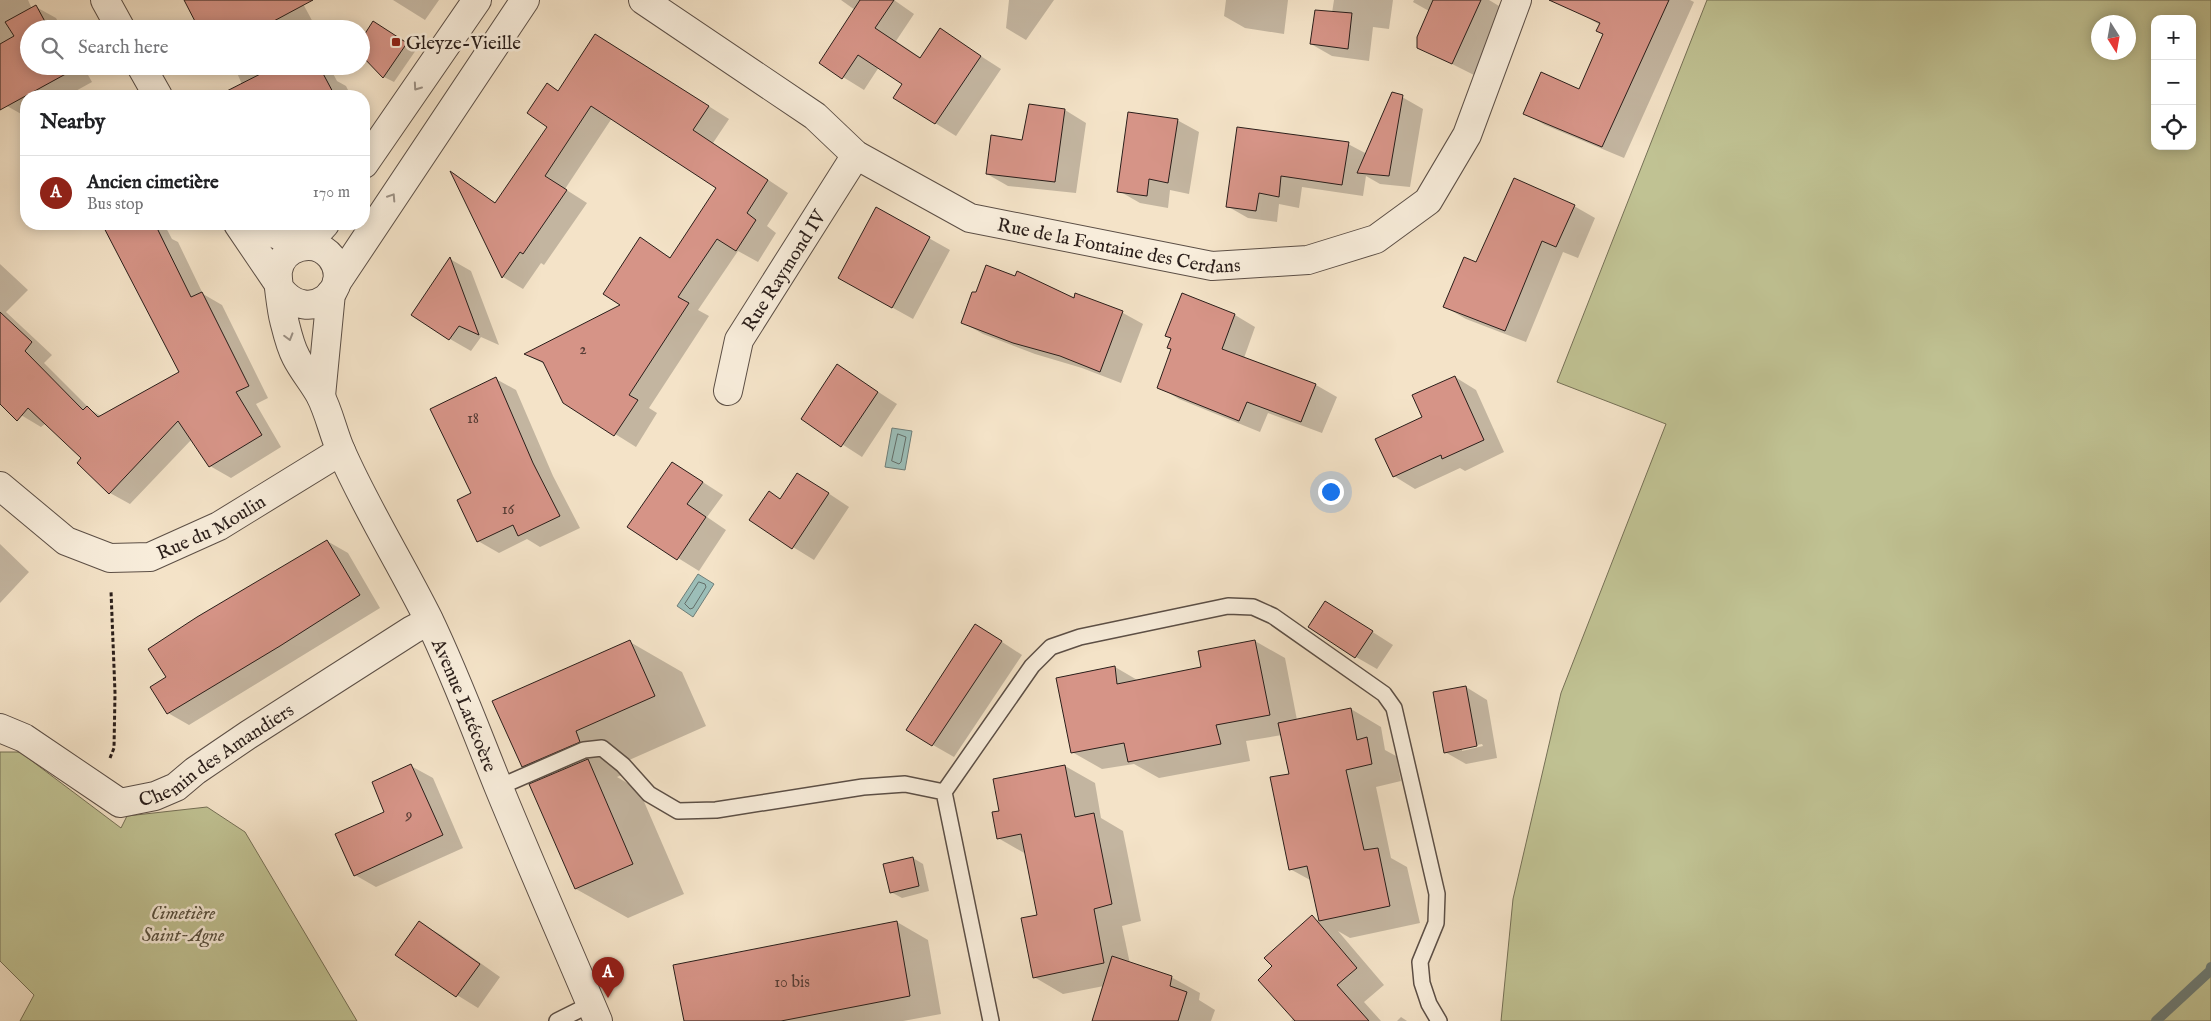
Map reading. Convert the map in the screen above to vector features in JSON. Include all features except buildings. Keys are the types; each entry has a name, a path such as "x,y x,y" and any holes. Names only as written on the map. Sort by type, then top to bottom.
{"street":[{"path":"105,0 115,20"},
{"path":"370,155 477,0"},
{"path":"334,288 526,0"},
{"name":"Rue de la Fontaine des Cerdans","path":"643,0 815,116 856,155 970,218 1212,266 1308,260 1376,239 1428,201 1467,135 1517,0"},
{"path":"146,75 155,90"},
{"name":"Rue Raymond IV","path":"728,391 738,340 856,155"},
{"name":"Avenue Latécoère","path":"242,230 287,298 295,303 315,305 324,300 334,288"},
{"name":"Avenue Latécoère","path":"268,230 304,246 323,250 335,264 334,288 321,396"},
{"path":"304,246 319,230"},
{"name":"Avenue Latécoère","path":"304,246 292,249 284,256 277,274 282,313 294,356 321,396 341,451 429,621 469,712 594,1013"},
{"name":"Rue du Moulin","path":"0,486 66,541 110,558 150,557 219,526 341,451"},
{"name":"Chemin des Amandiers","path":"0,728 24,738 95,788 120,803 158,804 194,771 412,630 429,621"}],"lane":[{"path":"991,1021 944,792 1032,666 1051,647 1080,638 1228,606 1254,607 1273,616 1384,694 1394,708 1437,894 1436,923 1420,962 1422,983 1429,1004 1439,1021"},
{"path":"499,787 584,750 602,748 623,765 650,794 678,811 716,810 905,784 944,792"},
{"path":"557,1021 594,1013"}],"path":[{"path":"95,788 114,748 115,693 110,558"}],"green space":[{"path":"1707,0 2211,0 2211,1021 1501,1021 1513,899 1561,693 1666,424 1557,382"},
{"name":"Cimetière Saint-Agne","path":"0,752 20,752 121,828 127,816 207,807 245,832 357,1021 20,1021 34,995 0,961"}],"water":[{"path":"892,428 912,431 905,470 885,467"},
{"path":"698,574 714,584 693,617 677,606"}],"waterway":[{"path":"2156,1021 2210,971 2211,967"}],"place":[{"name":"Gleyze-Vieille","path":"396,42"},
{"name":"Ancien cimetière","path":"608,998"}]}
